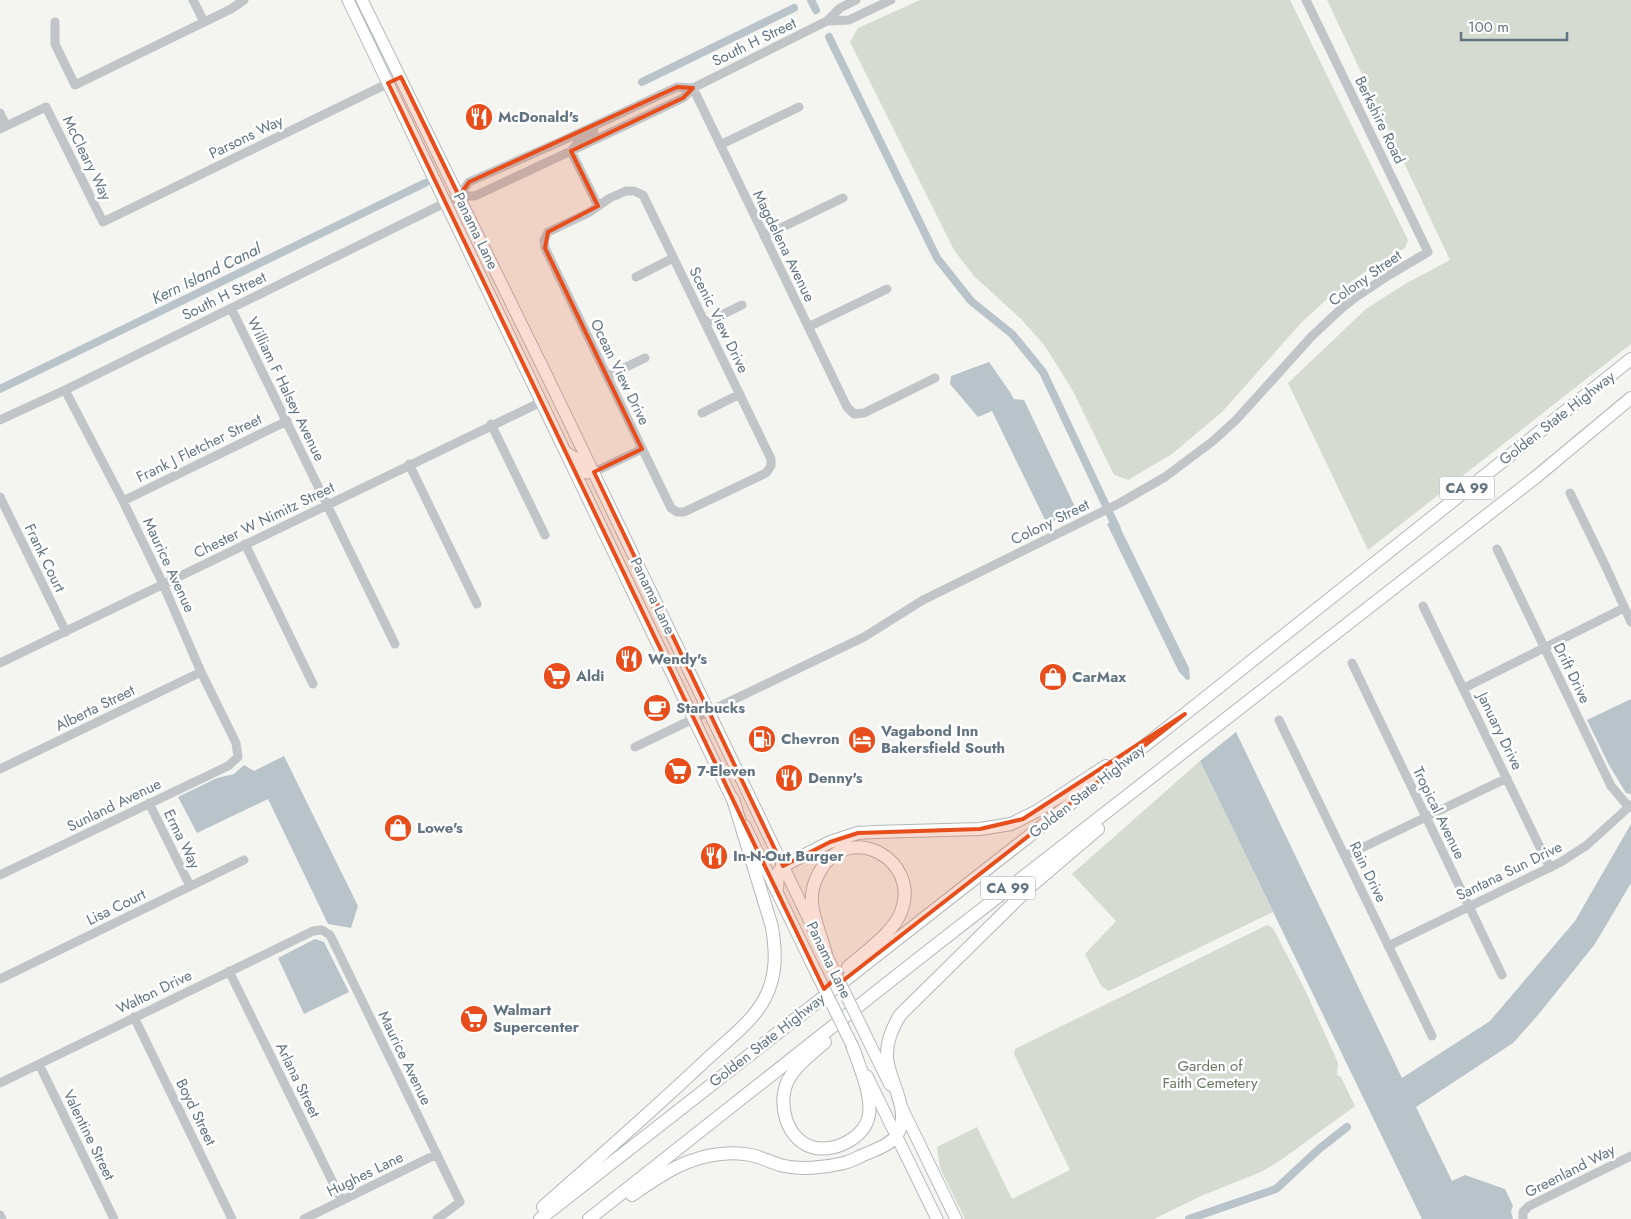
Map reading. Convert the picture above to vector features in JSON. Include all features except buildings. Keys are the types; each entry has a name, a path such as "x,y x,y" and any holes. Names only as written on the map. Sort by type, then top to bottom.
{"highway":[{"name":"Golden State Highway","path":"540,1219 1185,714 1631,359"},
{"name":"Golden State Highway","path":"589,1219 918,959 1536,477 1631,398"},
{"path":"777,891 778,874 783,866 830,842 858,834 874,832 980,830 1003,826 1023,819 1037,812 1185,714"},
{"path":"597,1219 665,1172 693,1159 736,1153 752,1155 781,1165 828,1166 845,1163 884,1146 896,1135 901,1123 902,1108 887,1057 890,1035 900,1015 1030,887 1201,738"},
{"path":"534,1219 540,1208 642,1120 747,1022 767,995 774,976 773,936 732,799"},
{"path":"759,1046 887,932 897,920 904,903 904,886 901,876 892,862 878,852 860,846 850,848 836,853 824,863 812,891 812,903 826,954"},
{"path":"852,1045 870,1101 867,1123 853,1140 833,1147 815,1148 797,1137 787,1122 783,1103 785,1087 789,1078 800,1064 918,959"}],"main road":[{"name":"Panama Lane","path":"348,0 634,597 937,1219"},
{"name":"Panama Lane","path":"362,0 594,472 783,866 956,1219"},
{"path":"541,402 550,403 560,416 570,423"},
{"path":"566,452 577,459 587,473 594,472"},
{"path":"634,597 646,599 663,633 679,649"}],"street":[{"path":"193,0 204,22"},
{"path":"55,22 55,44 76,85 232,9 244,0"},
{"name":"South H Street","path":"0,420 65,390 445,202 459,196 475,196 683,98 693,88 827,21 840,8 856,0"},
{"name":"South H Street","path":"827,21 849,20 891,0"},
{"name":"Berkshire Road","path":"1306,0 1428,252"},
{"name":"Parsons Way","path":"103,222 401,77"},
{"name":"South H Street","path":"459,196 469,182 677,87 693,88"},
{"name":"Magdelena Avenue","path":"693,88 847,407 854,414 864,413 935,378"},
{"name":"McCleary Way","path":"3,128 46,107 103,222"},
{"path":"720,146 799,107"},
{"path":"598,206 571,151 582,138 631,108"},
{"path":"0,113 3,128"},
{"path":"528,171 557,150 564,140"},
{"name":"Scenic View Drive","path":"598,206 626,191 634,191 643,195 771,459 771,466 766,473 684,512 677,512"},
{"path":"764,236 843,198"},
{"name":"Ocean View Drive","path":"598,206 548,232 544,240 545,248 671,508 677,512"},
{"name":"Colony Street","path":"636,747 864,637 922,600 1118,504 1165,477 1213,441 1236,420 1312,336 1342,308 1388,275 1428,252"},
{"path":"636,277 674,258"},
{"path":"808,327 887,289"},
{"path":"705,323 742,305"},
{"name":"William F Halsey Avenue","path":"232,308 395,644"},
{"path":"607,376 645,358"},
{"name":"Maurice Avenue","path":"65,390 123,501 163,584 201,672 236,743 238,757"},
{"path":"702,413 740,394"},
{"name":"Chester W Nimitz Street","path":"0,664 491,424 541,402"},
{"name":"Frank J Fletcher Street","path":"123,501 287,421"},
{"path":"491,424 545,535"},
{"path":"594,472 642,448"},
{"path":"409,464 477,604"},
{"path":"1570,493 1631,622"},
{"name":"Frank Court","path":"0,497 66,632"},
{"path":"244,544 313,684"},
{"name":"Drift Drive","path":"1496,549 1611,786 1629,805"},
{"name":"January Drive","path":"1424,606 1550,868"},
{"path":"1464,688 1624,608"},
{"name":"Tropical Avenue","path":"1352,663 1502,975"},
{"name":"Alberta Street","path":"0,769 201,672"},
{"name":"Rain Drive","path":"1279,720 1432,1036"},
{"name":"Sunland Avenue","path":"0,875 228,766 238,757"},
{"path":"1344,856 1507,778"},
{"name":"Erma Way","path":"149,803 190,886"},
{"name":"Santana Sun Drive","path":"1388,946 1576,854 1588,845 1629,805"},
{"name":"Lisa Court","path":"0,979 244,860"},
{"name":"Maurice Avenue","path":"322,930 330,935 460,1202 437,1219"},
{"name":"Walton Drive","path":"0,1083 313,931 322,930"},
{"name":"Arlana Street","path":"230,971 342,1201"},
{"name":"Boyd Street","path":"134,1017 232,1219"},
{"name":"Valentine Street","path":"39,1064 114,1219"},
{"name":"Hughes Lane","path":"304,1219 437,1154"},
{"name":"Greenland Way","path":"1523,1215 1529,1206 1631,1156"},
{"path":"0,1215 2,1219"}],"highlighted area":[{"path":"401,77 459,196 469,182 677,87 693,88 683,98 571,151 598,206 548,232 545,248 642,449 594,472 783,866 830,842 858,833 980,829 1023,819 1185,714 840,983 837,977 824,989 388,83"}],"green space":[{"path":"920,0 1290,0 1408,240 1405,248 1379,262 1327,299 1301,323 1222,412 1172,454 1128,480 1114,475 1073,391 1045,346 1021,319 974,276 954,250 850,42 858,28"},
{"path":"1327,0 1631,0 1631,344 1368,550 1288,383 1366,309 1405,284 1450,260"},
{"path":"1200,761 1273,912 1109,991 1101,986 1085,954 1116,921 1072,874"},
{"name":"Garden of Faith Cemetery","path":"1267,925 1273,928 1305,990 1338,1063 1337,1075 1341,1077 1355,1106 1281,1160 1261,1172 1201,1196 1154,1219 965,1219 940,1168 937,1147 977,1127 1012,1199 1070,1170 1014,1054 1015,1049"}],"shaded area":[{"path":"989,362 1014,399 1024,400 1077,511 1047,524 992,411 978,417 950,384 951,376"},
{"path":"1116,519 1189,668 1190,679 1187,680 1179,672 1107,524"},
{"path":"1631,699 1631,794 1626,793 1609,765 1587,720"},
{"path":"1236,732 1402,1078 1490,1021 1575,921 1631,824 1631,883 1595,944 1513,1043 1416,1107 1452,1181 1465,1175 1505,1189 1513,1206 1511,1211 1513,1219 1422,1219 1200,761"},
{"path":"284,756 358,906 351,928 328,924 268,799 197,833 178,797 217,778 234,774 244,765 254,771"},
{"path":"315,939 324,942 349,992 304,1014 278,958"}],"waterway":[{"path":"811,0 816,10"},
{"name":"Kern Island Canal","path":"642,82 794,8"},
{"path":"829,37 937,258 971,301 1012,334 1043,372 1117,529"},
{"name":"Kern Island Canal","path":"0,389 425,183"},
{"path":"1189,1219 1276,1189 1319,1149 1347,1127"}],"place":[{"name":"McDonald's","path":"479,117"},
{"name":"Wendy's","path":"629,659"},
{"name":"Aldi","path":"557,676"},
{"name":"CarMax","path":"1053,677"},
{"name":"Starbucks","path":"657,708"},
{"name":"Chevron","path":"762,739"},
{"name":"Vagabond Inn Bakersfield South","path":"862,740"},
{"name":"7-Eleven","path":"678,771"},
{"name":"Denny's","path":"789,778"},
{"name":"Lowe's","path":"398,828"},
{"name":"In-N-Out Burger","path":"714,856"},
{"name":"Walmart Supercenter","path":"474,1019"}]}
